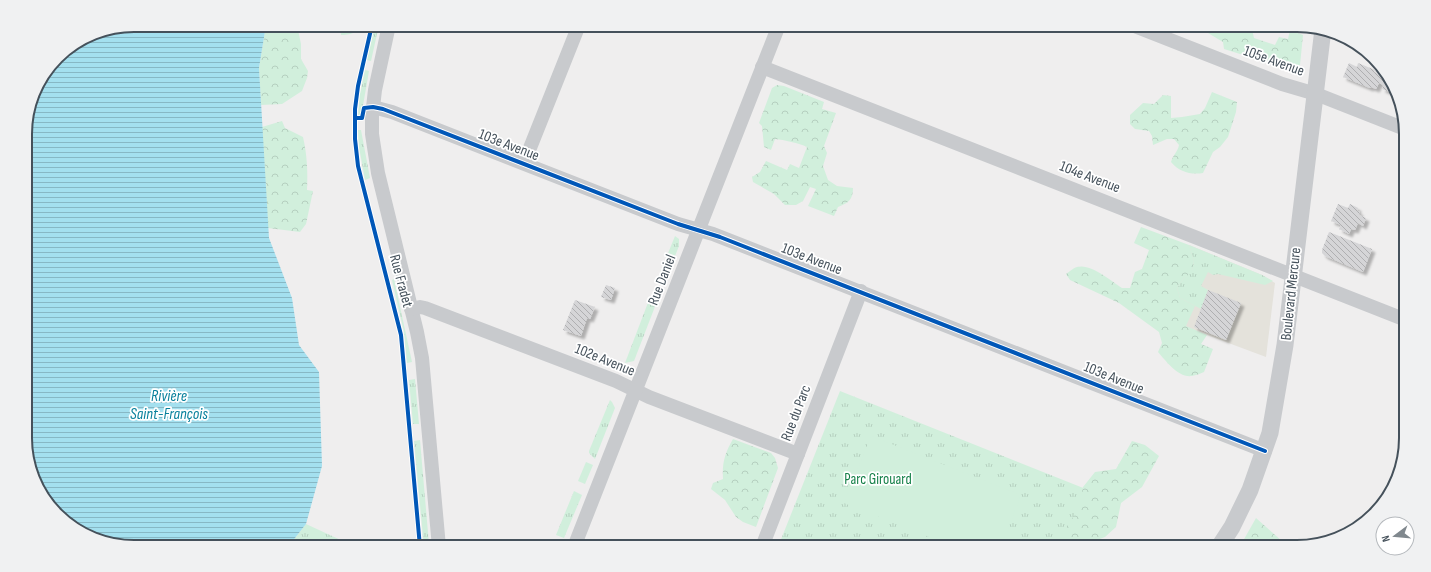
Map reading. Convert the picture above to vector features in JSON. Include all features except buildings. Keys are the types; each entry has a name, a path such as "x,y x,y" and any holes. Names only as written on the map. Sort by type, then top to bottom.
{"street":[{"name":"Rue Fradet","path":"387,32 377,80 373,107 372,134 376,163 420,346 425,377 439,540"},
{"path":"524,163 576,32"},
{"name":"Rue Daniel","path":"577,540 776,32"},
{"name":"105e Avenue","path":"1150,32 1282,84 1316,94 1398,126"},
{"name":"Boulevard Mercure","path":"1223,540 1241,510 1265,451 1270,433 1279,384 1294,276 1296,244 1322,35"},
{"name":"104e Avenue","path":"762,67 1399,317"},
{"name":"103e Avenue","path":"373,107 392,112 678,224 713,234 861,291 1265,451"},
{"name":"Rue du Parc","path":"765,540 861,291"},
{"name":"102e Avenue","path":"412,309 420,307 425,308 616,381 636,391 798,454"}],"shaded area":[{"path":"1189,245 1262,275 1275,283 1266,357 1157,315"}],"green space":[{"path":"265,32 298,32 301,44 301,59 308,71 302,91 282,104 261,105 259,68"},
{"path":"341,32 355,32 347,35 341,35"},
{"path":"373,32 377,32 371,61 367,60"},
{"path":"1253,32 1254,38 1275,45 1279,37 1288,39 1290,32 1295,32 1303,35 1300,65 1275,65 1262,58 1247,53 1240,54 1224,49 1223,42 1208,33"},
{"path":"365,70 369,71 361,117 358,117 360,94"},
{"path":"777,85 784,86 824,102 822,109 836,113 824,146 827,153 823,166 828,180 837,186 853,188 853,192 851,198 845,204 838,207 834,216 808,206 816,189 810,187 803,201 796,205 785,205 774,194 753,182 752,177 760,172 766,161 787,170 790,164 799,168 807,147 800,144 775,139 771,150 764,147 762,126 759,123 772,88"},
{"path":"1212,92 1237,102 1236,112 1228,137 1220,147 1213,152 1203,173 1194,174 1186,172 1171,162 1179,145 1174,139 1167,139 1153,145 1152,136 1149,131 1135,129 1130,124 1130,115 1143,103 1154,104 1163,95 1171,96 1171,118 1200,114 1205,108"},
{"path":"282,121 285,128 303,137 307,163 307,190 313,191 306,224 300,232 268,228 262,127"},
{"path":"358,130 361,130 370,178 365,180 359,147"},
{"path":"1141,227 1189,245 1194,261 1192,272 1184,278 1177,288 1180,298 1195,306 1186,326 1207,335 1201,344 1213,349 1204,372 1202,373 1187,376 1177,372 1158,352 1162,343 1159,332 1119,303 1070,280 1066,274 1077,267 1083,266 1101,273 1122,288 1130,288 1135,272 1142,269 1149,250 1134,243"},
{"path":"675,236 679,239 679,246 667,276 660,273"},
{"path":"1189,245 1273,281 1265,285 1218,274 1213,275 1208,272 1201,286 1208,290 1201,309 1180,298 1177,288 1184,278 1192,271 1194,261"},
{"path":"394,279 412,362 407,363 404,332 392,280"},
{"path":"649,300 656,304 634,361 625,363"},
{"path":"415,379 419,424 413,424 409,380"},
{"name":"Parc Girouard","path":"840,391 1121,503 1099,530 1085,540 781,540"},
{"path":"610,400 615,408 595,459 589,451"},
{"path":"871,436 1021,495 1004,540 936,540 844,503"},
{"path":"733,439 771,453 775,458 778,468 756,527 743,522 736,517 725,500 711,489 713,483 723,479 725,458"},
{"path":"420,440 428,540 423,540 414,441"},
{"path":"1132,441 1145,445 1159,456 1142,487 1121,503 1116,527 1105,537 1097,540 1057,540 1078,510 1083,487 1095,472 1116,469"},
{"path":"586,462 593,465 585,484 578,481"},
{"path":"574,491 582,495 564,538 556,535"},
{"path":"1256,518 1281,540 1244,540"},
{"path":"306,524 341,540 293,540"}],"water":[{"name":"Rivière Saint-François","path":"134,32 265,32 259,68 269,238 292,298 299,345 319,372 322,466 306,524 293,540 120,539 101,535 77,523 57,505 42,483 37,471 32,445 32,127 35,107 42,89 49,77 67,57 77,49 101,37"}],"cycle path":[{"path":"370,32 358,86 355,109 355,139 358,166 401,335 419,540"},
{"path":"355,118 362,118 364,108 373,107 383,109 678,224 720,237 1265,451"}]}
